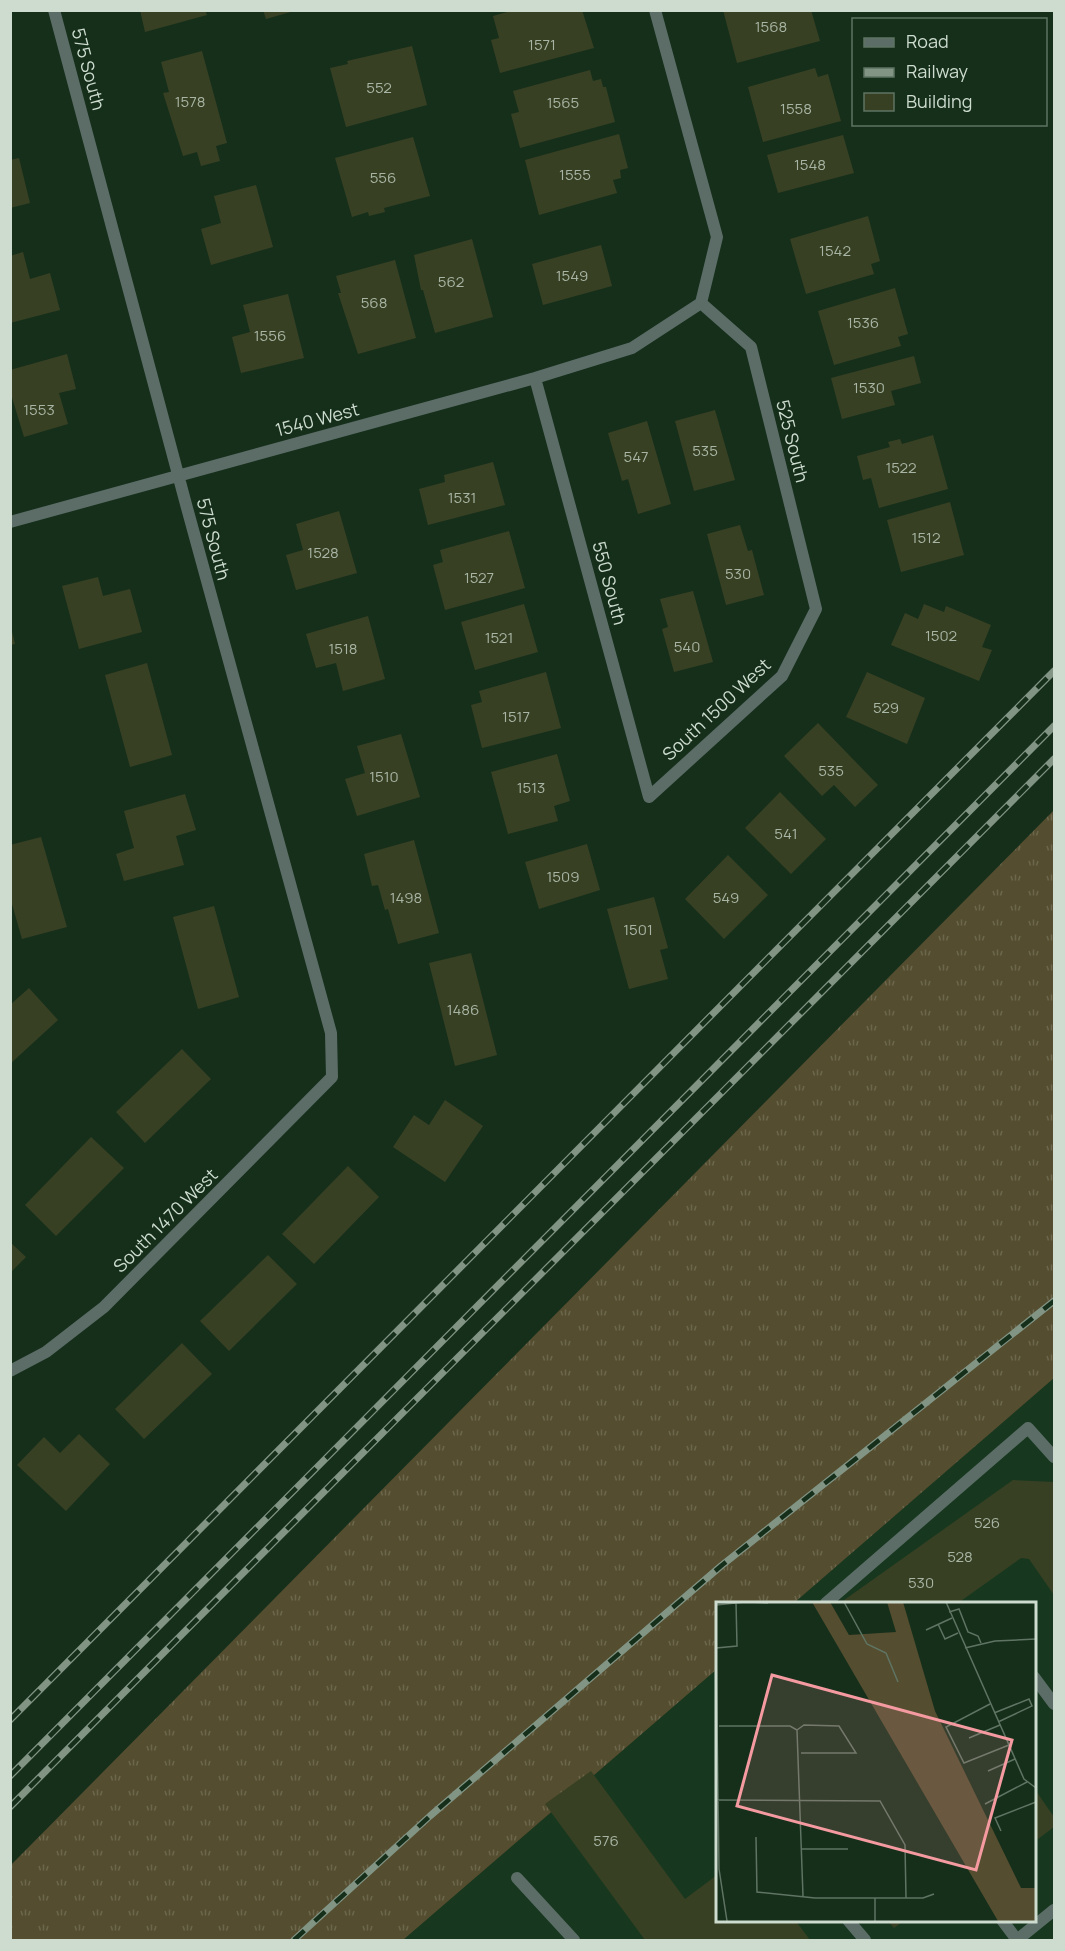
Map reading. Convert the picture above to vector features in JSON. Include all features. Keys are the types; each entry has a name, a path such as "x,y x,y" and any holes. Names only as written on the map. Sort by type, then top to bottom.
{"street":[{"name":"575 South","path":"54,10 331,1034 332,1077"},
{"path":"654,10 717,237 701,303"},
{"name":"1540 West","path":"10,522 535,378 632,348 701,303"},
{"name":"525 South","path":"701,303 751,347 816,609"},
{"name":"550 South","path":"535,378 649,797"},
{"name":"South 1500 West","path":"649,797 782,676 816,609"},
{"name":"South 1470 West","path":"10,1371 46,1352 104,1307 332,1077"},
{"path":"827,1602 1028,1428 1054,1457"},
{"path":"1035,1678 1054,1704"},
{"path":"517,1878 574,1941"},
{"path":"1003,1921 1017,1940 1054,1910"},
{"path":"849,1921 865,1941"}],"shaded area":[{"path":"1054,1378 1054,1940 403,1940 716,1670 716,1921 1035,1921 1035,1602 795,1602"}],"green space":[{"path":"1054,810 1054,1378 795,1602 716,1602 716,1670 403,1940 11,1940 11,1865"}],"building":[{"path":"140,10 205,10 207,15 145,32"},
{"path":"263,10 293,10 294,11 266,19"},
{"path":"515,10 582,10 594,48 500,73 491,40 499,38 493,16"},
{"path":"723,10 811,10 820,41 737,63"},
{"path":"412,46 427,105 346,127 330,68 348,64 347,61"},
{"path":"202,51 227,143 216,146 220,161 201,166 197,152 183,156 163,93 169,92 161,62"},
{"path":"815,68 818,77 828,74 841,121 763,142 748,87"},
{"path":"590,70 593,81 601,79 603,87 606,87 615,122 520,148 511,114 519,112 513,91"},
{"path":"619,134 628,168 620,170 621,178 613,180 617,193 539,215 525,160"},
{"path":"843,135 854,173 778,193 767,155"},
{"path":"413,137 430,196 384,208 385,212 369,216 368,212 352,217 335,158"},
{"path":"19,158 30,203 10,208 10,160"},
{"path":"256,185 273,247 211,265 201,229 221,223 214,196"},
{"path":"868,216 880,261 871,264 874,274 806,294 790,239"},
{"path":"472,239 493,317 435,333 423,290 421,290 414,255"},
{"path":"601,245 612,286 543,305 532,264"},
{"path":"23,252 30,279 50,273 60,310 10,323 10,256"},
{"path":"395,260 416,338 358,354 338,293 341,293 336,276"},
{"path":"895,288 908,334 898,337 901,346 834,365 818,311"},
{"path":"288,294 304,358 241,373 232,337 250,332 243,305"},
{"path":"67,354 76,389 59,393 68,424 24,437 10,391 10,370"},
{"path":"914,356 921,383 891,391 895,405 842,419 831,378"},
{"path":"715,410 735,480 694,491 675,421"},
{"path":"647,421 671,504 638,514 628,479 622,481 608,433"},
{"path":"933,435 948,489 879,508 871,478 863,480 857,456 890,447 888,442 900,439 902,444"},
{"path":"493,462 505,505 428,525 419,489 445,482 444,475"},
{"path":"950,502 964,555 901,572 887,520"},
{"path":"339,511 357,573 296,590 286,555 303,550 296,524"},
{"path":"740,525 748,551 752,550 764,595 726,605 707,534"},
{"path":"509,531 525,588 445,610 433,565 443,562 440,550"},
{"path":"98,577 103,596 130,589 142,632 79,649 62,586"},
{"path":"693,591 713,662 674,672 662,629 668,627 660,599"},
{"path":"524,604 538,652 475,670 461,622"},
{"path":"924,604 944,612 946,606 991,625 982,647 992,650 979,681 891,645 905,613 918,619"},
{"path":"368,616 385,679 343,691 336,663 316,668 306,634"},
{"path":"10,629 15,644 10,645"},
{"path":"147,663 172,755 130,767 105,675"},
{"path":"546,672 561,728 482,748 471,705 482,702 479,691"},
{"path":"867,672 925,698 907,744 846,717"},
{"path":"818,723 878,785 855,807 834,785 822,796 784,756"},
{"path":"401,734 420,797 357,816 345,779 365,773 357,746"},
{"path":"557,754 570,801 554,806 558,821 508,834 491,772"},
{"path":"780,792 826,839 791,874 745,828"},
{"path":"185,794 196,830 176,836 184,865 124,881 116,854 134,848 124,811"},
{"path":"41,837 67,927 22,939 10,897 10,845"},
{"path":"414,840 439,933 398,944 378,885 372,886 364,854"},
{"path":"587,844 600,890 539,909 525,862"},
{"path":"728,855 768,895 724,939 685,899"},
{"path":"654,897 668,948 660,950 668,979 629,989 607,909"},
{"path":"214,906 239,997 198,1009 173,917"},
{"path":"471,953 497,1055 455,1066 429,963"},
{"path":"29,988 58,1020 10,1064 10,1005"},
{"path":"182,1049 211,1079 145,1143 116,1112"},
{"path":"445,1100 483,1126 445,1182 393,1147 414,1115 429,1125"},
{"path":"91,1137 124,1168 56,1236 25,1205"},
{"path":"348,1166 379,1197 314,1264 282,1234"},
{"path":"10,1242 26,1257 10,1273"},
{"path":"268,1255 297,1284 229,1351 200,1321"},
{"path":"182,1343 212,1374 144,1439 115,1409"},
{"path":"79,1434 110,1464 66,1511 17,1465 44,1437 60,1453"},
{"path":"1013,1480 1054,1482 1054,1595 1029,1559 1021,1558 959,1602 841,1602"},
{"path":"591,1771 685,1899 716,1876 716,1921 796,1921 810,1940 645,1940 545,1804"},
{"path":"1035,1789 1054,1817 1054,1827 1035,1841"},
{"path":"888,1921 904,1921 894,1928"}],"railway":[{"path":"10,1720 1054,671"},
{"path":"10,1776 1054,726"},
{"path":"10,1807 1054,759"},
{"path":"294,1940 430,1816 721,1566 1054,1301"}]}
